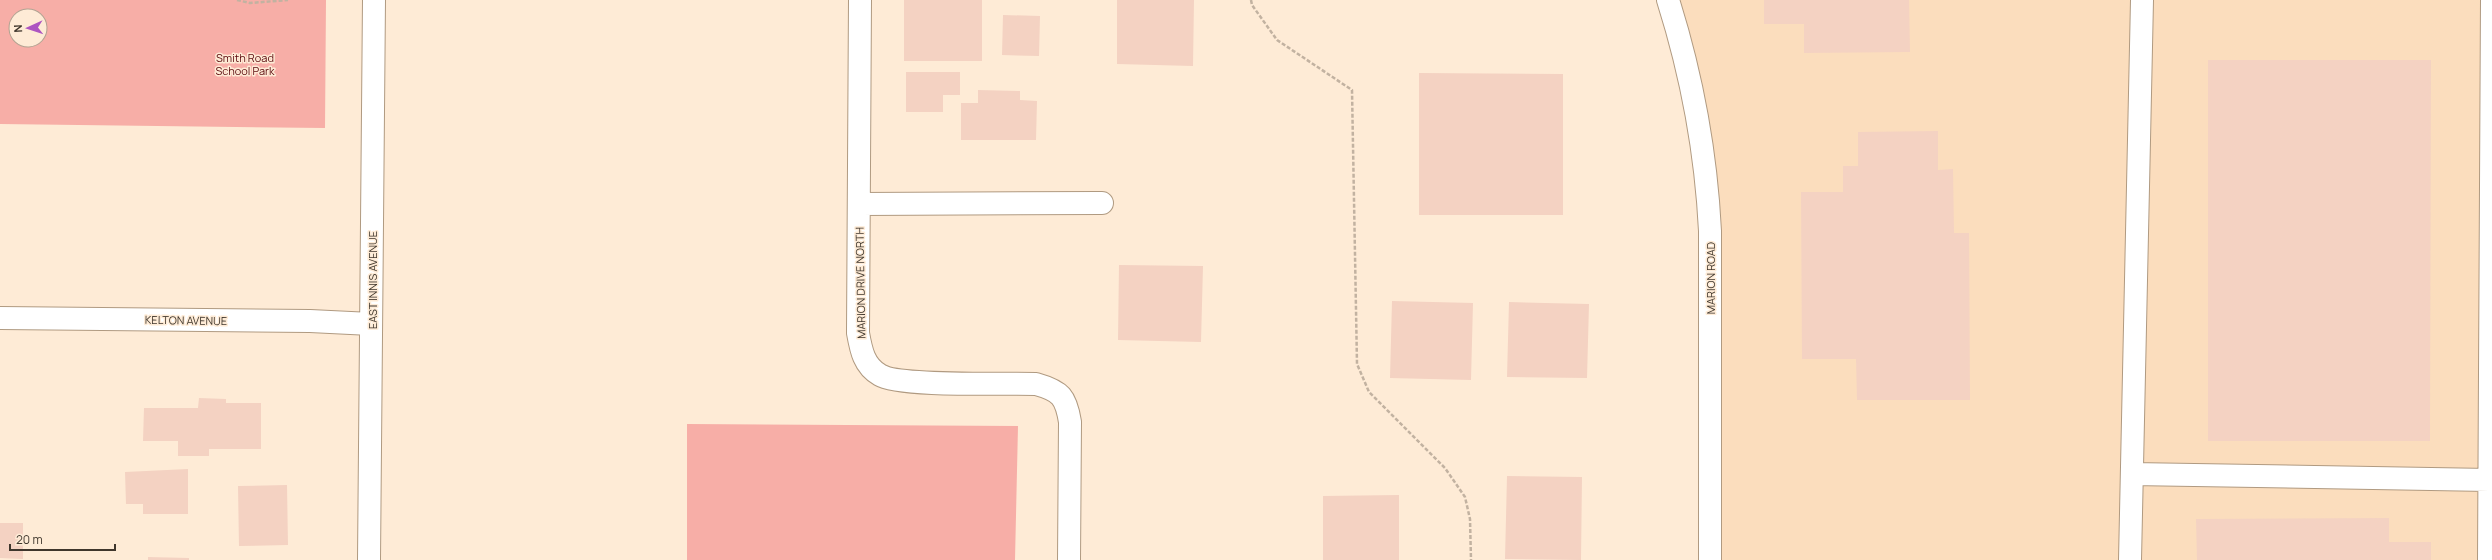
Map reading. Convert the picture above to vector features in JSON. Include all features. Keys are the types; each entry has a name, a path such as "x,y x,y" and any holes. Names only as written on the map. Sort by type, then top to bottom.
{"street":[{"name":"EAST INNIS AVENUE","path":"369,560 374,0"},
{"name":"MARION DRIVE NORTH","path":"860,0 858,333 863,358 880,376 904,381 1036,384 1055,390 1067,404 1070,422 1069,560"},
{"name":"MARION ROAD","path":"1668,0 1689,72 1700,129 1707,180 1710,239 1710,560"},
{"path":"2130,560 2142,0"},
{"path":"2489,560 2492,0"},
{"path":"859,204 1102,203"},
{"name":"KELTON AVENUE","path":"0,318 310,321 371,324"},
{"path":"2132,474 2490,480"}],"path":[{"path":"237,0 250,3 288,0"},
{"path":"1251,0 1252,5 1277,40 1352,90 1357,364 1369,392 1445,468 1465,496 1470,519 1471,560"}],"shaded area":[{"path":"1662,0 2492,0 2492,560 1702,560 1701,191"}],"green space":[{"name":"Smith Road School Park","path":"0,0 326,0 325,128 0,124"},
{"path":"687,424 1018,426 1015,560 687,560"}],"building":[{"path":"904,0 982,0 982,61 904,61"},
{"path":"1117,0 1194,0 1193,66 1117,64"},
{"path":"1764,0 1909,0 1910,52 1804,53 1804,24 1764,24"},
{"path":"1003,15 1040,16 1039,56 1002,55"},
{"path":"2208,60 2431,60 2430,441 2208,441"},
{"path":"906,72 960,72 960,95 943,95 943,112 906,112"},
{"path":"1419,73 1563,74 1563,215 1419,215"},
{"path":"978,90 1020,91 1020,100 1037,101 1036,140 961,140 961,103 978,103"},
{"path":"1938,131 1938,170 1953,169 1954,233 1969,233 1970,400 1857,400 1856,359 1802,359 1801,192 1843,192 1843,166 1858,166 1858,132"},
{"path":"1119,265 1203,266 1201,342 1118,340"},
{"path":"1392,301 1473,303 1471,380 1390,378"},
{"path":"1509,302 1589,304 1587,378 1507,377"},
{"path":"199,398 226,399 226,403 261,403 261,449 209,449 209,456 178,456 178,441 143,441 144,408 198,408"},
{"path":"188,469 188,514 143,514 143,504 126,504 125,472"},
{"path":"1507,476 1582,477 1581,560 1505,559"},
{"path":"287,485 288,545 239,546 238,486"},
{"path":"1399,495 1399,560 1323,560 1323,496"},
{"path":"2389,518 2389,542 2431,542 2431,560 2197,560 2196,519"},
{"path":"0,523 23,523 23,559 0,558"},
{"path":"148,557 189,558 189,560 148,560"}]}
